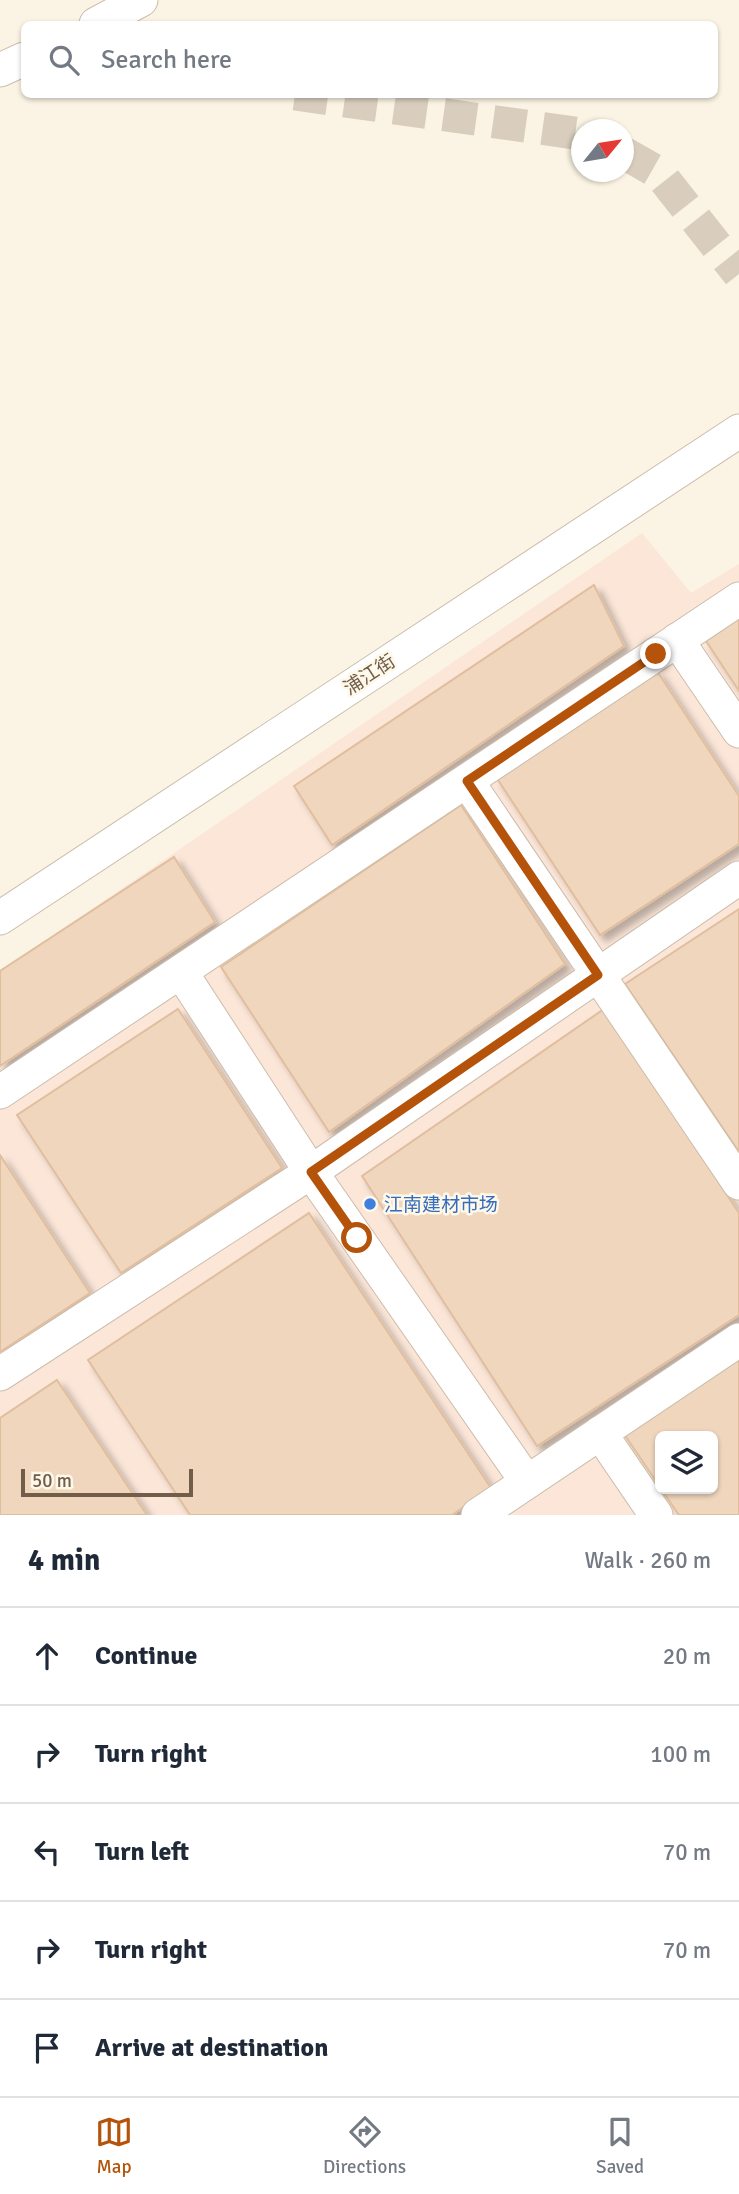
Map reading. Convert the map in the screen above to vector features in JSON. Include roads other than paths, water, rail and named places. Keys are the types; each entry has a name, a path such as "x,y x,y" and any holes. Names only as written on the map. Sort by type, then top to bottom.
{"street":[{"path":"102,21 141,0"},
{"path":"0,70 21,60"},
{"name":"浦江街","path":"0,918 739,431"},
{"path":"0,1092 739,599"},
{"path":"677,640 739,731"},
{"path":"467,781 739,1183"},
{"path":"0,1374 311,1172 739,878"},
{"path":"181,972 311,1172 527,1482"},
{"path":"478,1515 739,1340"},
{"path":"600,1433 656,1515"}],"tunnel":[{"path":"324,98 571,132"},
{"path":"634,159 659,173 739,274"}],"place":[{"name":"江南建材市场","path":"370,1204"}]}
